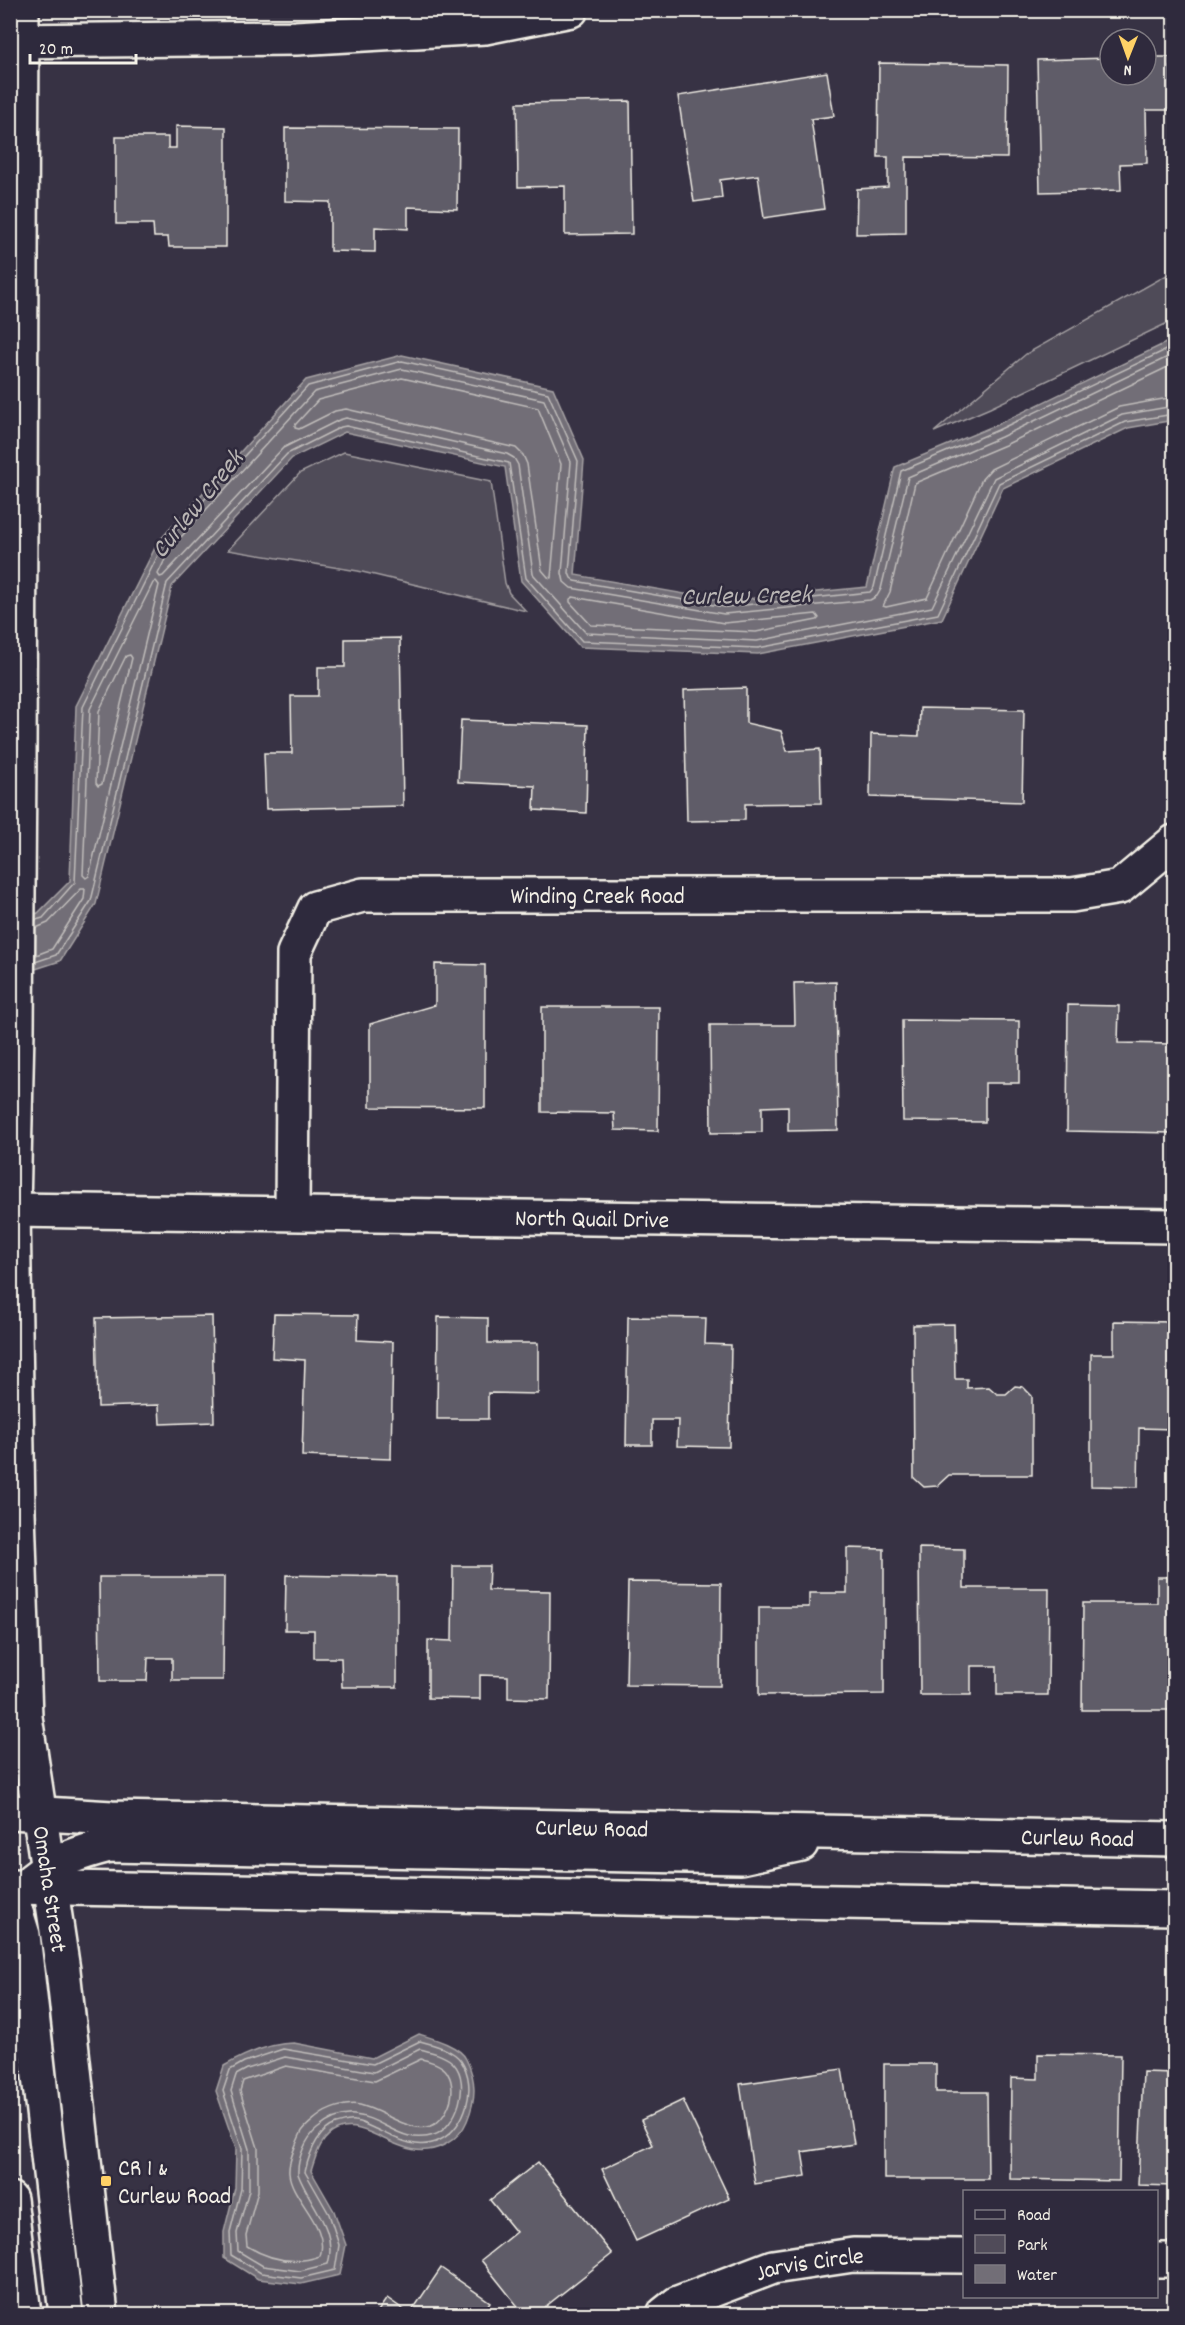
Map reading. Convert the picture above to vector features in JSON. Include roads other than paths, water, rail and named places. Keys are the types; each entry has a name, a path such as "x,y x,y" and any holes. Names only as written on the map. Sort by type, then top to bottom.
{"main road":[{"path":"18,31 296,38 485,27 571,10"},
{"name":"Omaha Street","path":"18,31 16,262 20,757 17,1030 12,1210 25,1716 18,1812 30,1882 63,1970 101,2314"},
{"name":"Winding Creek Road","path":"292,1213 294,953 315,908 363,895 1072,895 1120,887 1174,842"},
{"name":"North Quail Drive","path":"12,1210 1174,1226"},
{"path":"10,1773 20,1749 25,1716"},
{"name":"Curlew Road","path":"18,1812 112,1818 1174,1839"},
{"path":"30,1882 75,1854 109,1845 741,1857 853,1833"},
{"path":"30,1882 104,1888 1174,1908"},
{"path":"30,1882 23,1935 66,2314"},
{"path":"10,2199 24,2314"},
{"name":"Jarvis Circle","path":"664,2314 678,2303 773,2267 853,2254 963,2256"},
{"path":"1158,2260 1174,2260"}],"water":[{"name":"Curlew Creek","path":"1174,339 1174,420 1128,428 1003,488 942,619 758,654 580,647 521,581 505,467 345,432 292,458 172,586 96,904 60,961 11,977 11,922 38,913 70,881 76,706 158,542 306,380 402,355 553,388 584,460 575,575 725,601 867,587 895,467 996,425"},
{"path":"419,2034 452,2046 463,2054 474,2082 474,2098 470,2113 456,2137 430,2150 415,2150 362,2130 350,2128 337,2130 326,2137 319,2148 311,2171 334,2211 346,2245 340,2275 301,2284 258,2279 224,2258 224,2232 235,2188 236,2149 216,2091 224,2066 258,2050 285,2043 372,2058"}],"place":[{"name":"CR 1 & Curlew Road","path":"106,2181"}]}
